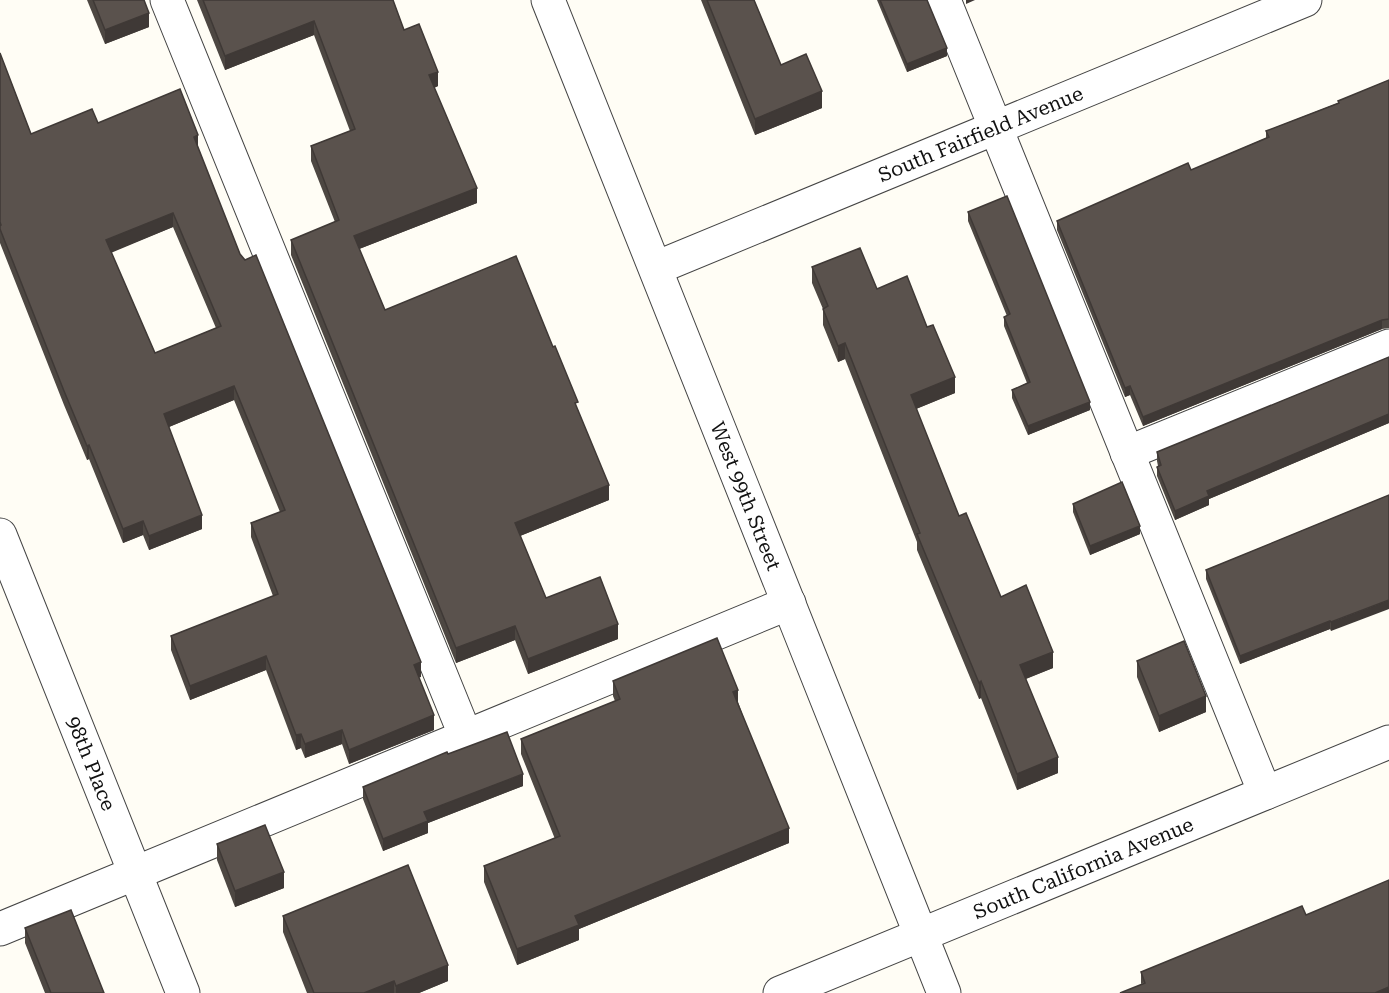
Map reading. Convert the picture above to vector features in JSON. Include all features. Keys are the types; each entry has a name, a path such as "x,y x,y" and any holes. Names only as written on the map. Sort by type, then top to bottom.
{"street":[{"path":"167,0 466,737"},
{"name":"West 99th Street","path":"548,0 944,993"},
{"path":"944,0 1265,793"},
{"name":"South Fairfield Avenue","path":"656,268 1305,0"},
{"path":"1127,453 1389,346"},
{"name":"98th Place","path":"0,535 183,993"},
{"path":"0,929 789,603"},
{"name":"South California Avenue","path":"780,993 1389,742"}],"building":[{"path":"93,0 144,0 149,13 105,30"},
{"path":"203,0 393,0 404,30 419,24 438,72 429,75 477,188 354,236 385,310 516,256 578,402 575,403 609,485 515,523 546,598 600,577 618,624 528,659 515,626 456,648 291,240 339,220 311,146 355,129 314,21 225,56"},
{"path":"707,0 754,0 781,65 806,54 822,91 755,119"},
{"path":"880,0 927,0 947,48 907,64"},
{"path":"0,53 31,134 92,109 98,123 180,89 198,135 194,137 240,254 245,260 256,255 421,662 414,665 434,715 349,750 342,730 305,744 301,734 296,735 266,656 190,686 171,636 278,594 251,523 285,510 234,386 164,414 202,515 149,536 143,521 123,529 64,391 0,229","holes":["173,213 221,326 155,353 106,240"]},
{"path":"1389,80 1389,319 1143,417 1130,386 1125,388 1057,221 1188,163 1191,170 1269,137 1266,131 1339,103 1338,101"},
{"path":"1007,196 1090,402 1028,426 1012,390 1030,382 1004,317 1010,314 968,212"},
{"path":"860,248 877,289 907,276 927,327 933,325 955,377 911,395 959,516 966,513 1001,597 1026,585 1053,652 1020,665 1058,757 1017,774 981,681 979,683 917,534 920,533 845,343 838,346 823,309 828,306 812,267"},
{"path":"1389,357 1389,414 1207,491 1209,496 1175,511 1157,467 1161,465 1157,452"},
{"path":"1122,482 1140,526 1090,546 1073,504"},
{"path":"1389,495 1389,600 1240,656 1206,570"},
{"path":"717,638 738,690 733,692 789,828 575,916 579,925 517,949 484,866 560,836 521,739 620,699 613,681"},
{"path":"1184,641 1206,696 1159,716 1137,661"},
{"path":"507,732 523,774 424,812 428,821 383,839 363,787 447,752 448,754"},
{"path":"265,825 284,872 235,891 217,844"},
{"path":"408,865 448,965 396,986 394,981 364,993 314,993 283,916"},
{"path":"1389,880 1389,987 1375,993 1120,993 1145,983 1141,972 1302,906 1306,915"},
{"path":"71,910 104,993 51,993 25,928"}]}
